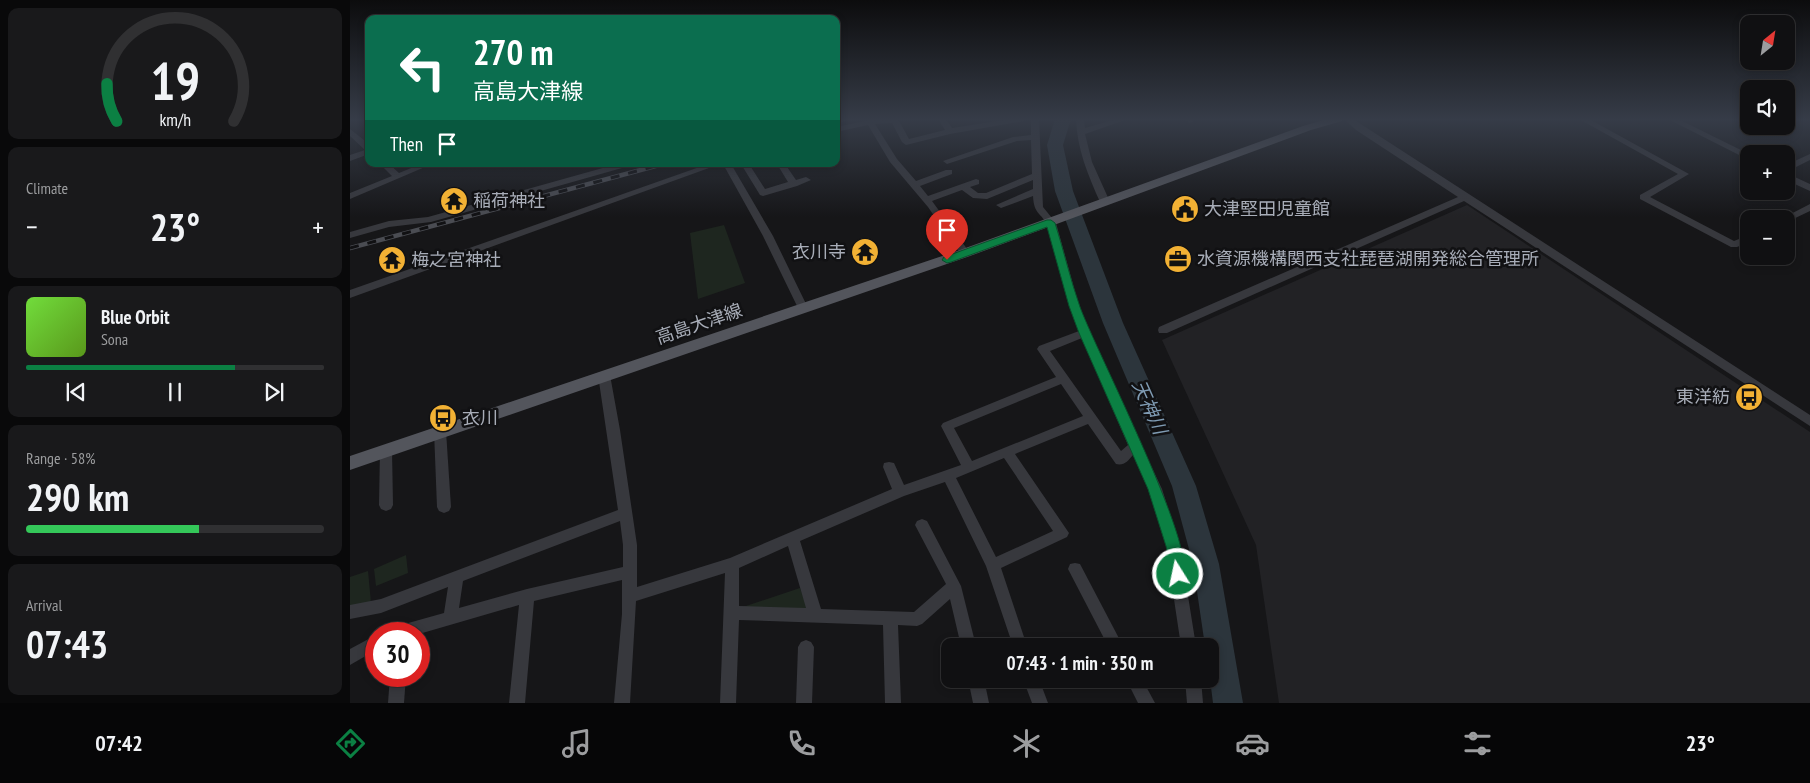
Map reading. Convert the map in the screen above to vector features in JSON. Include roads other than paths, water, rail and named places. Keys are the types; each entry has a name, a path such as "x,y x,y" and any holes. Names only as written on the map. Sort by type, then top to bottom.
{"main road":[{"path":"1055,221 1242,152"},
{"name":"高島大津線","path":"350,463 604,375 965,254 1055,221"}],"street":[{"path":"350,158 365,152"},
{"path":"888,152 965,254"},
{"path":"947,161 976,152"},
{"path":"1036,152 1038,207 1055,221 1074,306 1155,489 1173,546 1188,638"},
{"path":"1087,152 1101,203"},
{"path":"1397,152 1810,421"},
{"path":"1644,152 1685,174 1643,197 1734,245 1740,242"},
{"path":"1795,164 1810,157"},
{"path":"387,167 397,176"},
{"path":"350,196 420,167"},
{"path":"350,235 389,224 428,220 615,167"},
{"path":"350,294 708,167"},
{"path":"729,167 768,236 803,308"},
{"path":"747,167 763,193 806,180"},
{"path":"783,167 794,184"},
{"path":"914,185 949,172"},
{"path":"963,187 976,196 987,196 1038,175"},
{"path":"1795,180 1810,188"},
{"path":"926,200 976,182"},
{"path":"1001,205 1037,191"},
{"path":"1163,330 1467,196"},
{"path":"1795,214 1810,207"},
{"path":"1085,333 1043,349 1089,418 1120,460 1135,446"},
{"path":"604,375 626,513 631,571 622,703"},
{"path":"969,468 948,426 1062,379"},
{"path":"630,596 732,564 900,492 969,468 1089,418"},
{"path":"440,432 444,507"},
{"path":"386,450 386,505"},
{"path":"993,566 1062,533 1007,452"},
{"path":"889,467 900,492"},
{"path":"948,476 993,566 1017,638"},
{"path":"350,612 381,606 626,513"},
{"path":"922,526 954,586 966,638"},
{"path":"793,539 815,615"},
{"path":"728,703 732,564"},
{"path":"1075,569 1112,638"},
{"path":"430,624 527,596 631,571"},
{"path":"450,618 457,577"},
{"path":"732,613 917,619 954,586"},
{"path":"517,703 527,596"},
{"path":"890,617 893,703"},
{"path":"804,703 806,647"},
{"path":"350,657 365,648"},
{"path":"396,703 397,687"},
{"path":"978,688 981,703"},
{"path":"1034,688 1040,703"},
{"path":"1138,688 1146,703"},
{"path":"1194,688 1195,703"}],"waterway":[{"name":"天神川","path":"1056,152 1064,191 1113,323 1184,486 1206,564 1228,703"}],"railway":[{"path":"350,248 652,167"}],"place":[{"name":"稲荷神社","path":"454,201"},
{"name":"大津堅田児童館","path":"1185,209"},
{"name":"衣川寺","path":"865,252"},
{"name":"水資源機構関西支社琵琶湖開発総合管理所","path":"1178,259"},
{"name":"梅之宮神社","path":"392,260"},
{"name":"東洋紡","path":"1749,397"},
{"name":"衣川","path":"443,418"}]}
